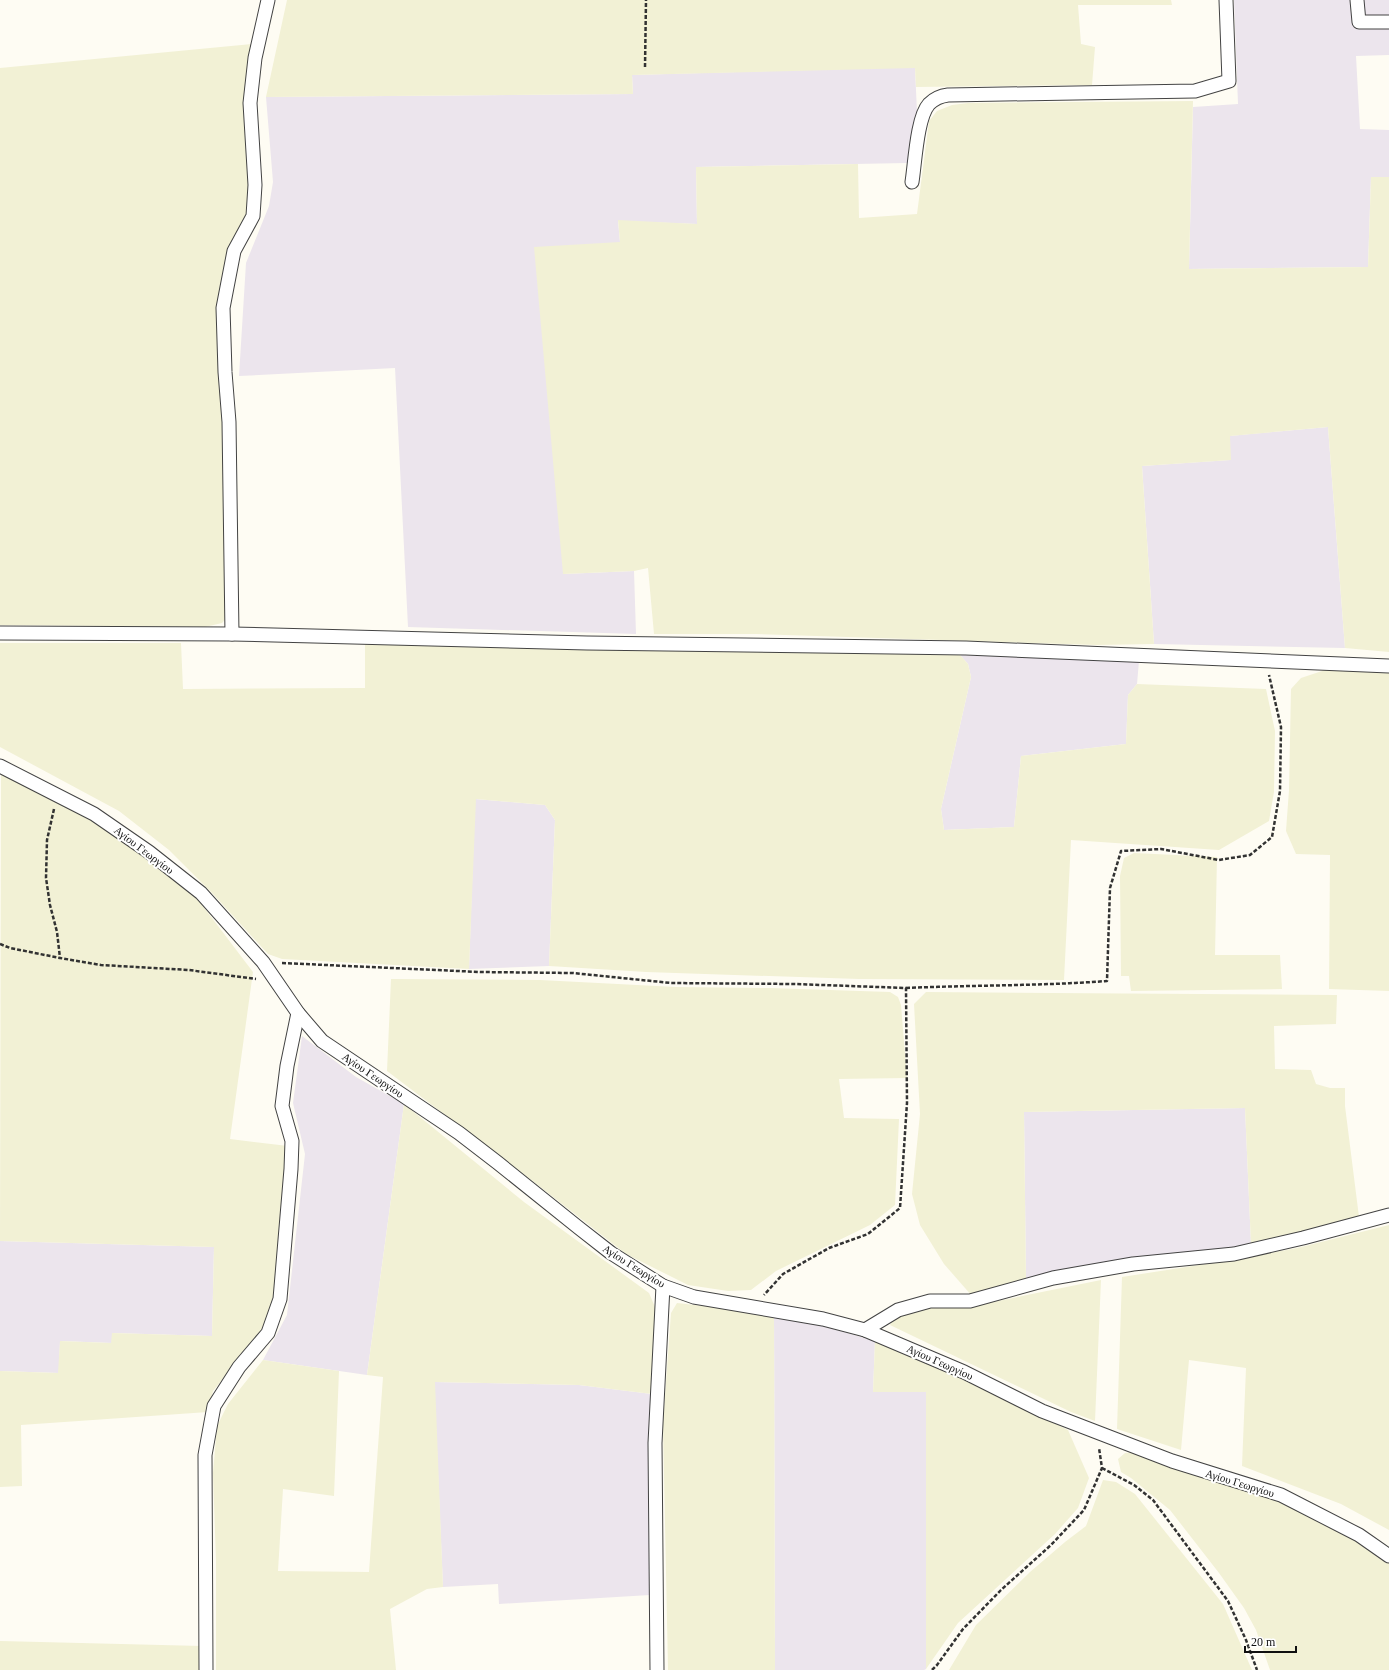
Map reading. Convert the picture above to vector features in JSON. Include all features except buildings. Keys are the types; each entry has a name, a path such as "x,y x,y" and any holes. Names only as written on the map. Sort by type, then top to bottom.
{"street":[{"path":"232,634 229,422 225,372 223,308 234,251 253,216 255,185 250,103 255,58 268,0"},
{"path":"912,182 922,116 929,104 938,97 948,95 1195,91 1229,81 1226,0"},
{"path":"1357,0 1359,22 1389,22"},
{"path":"0,633 232,634 587,643 966,648 1389,666"},
{"name":"Αγίου Γεωργίου","path":"0,766 94,814 149,852 201,893 263,962 298,1013 322,1041 459,1133 611,1253 663,1286 694,1297 754,1306 823,1319 865,1330 956,1369 1042,1411 1172,1461 1281,1495 1360,1535 1389,1556"},
{"path":"206,1670 205,1455 214,1406 239,1367 268,1333 280,1299 292,1155 292,1141 282,1106 287,1066 298,1013"},
{"path":"865,1330 898,1310 930,1301 970,1301 1068,1276 1133,1264 1234,1254 1319,1234 1389,1215"},
{"path":"657,1670 655,1443 663,1286"}],"path":[{"path":"645,67 646,0"},
{"path":"263,962 480,972 573,973 671,983 794,984 906,988 985,984 1059,984 1107,981 1110,888 1121,851 1161,849 1219,860 1250,855 1272,837 1280,791 1281,726 1266,660"},
{"path":"58,795 47,840 46,878 50,905 57,932 60,958"},
{"path":"0,944 10,948 101,965 189,970 277,982"},
{"path":"754,1306 783,1274 829,1248 868,1234 900,1208 907,1103 906,988"},
{"path":"932,1670 963,1629 1084,1510 1102,1468 1097,1432"},
{"path":"1102,1468 1134,1485 1153,1500 1228,1601 1246,1640 1257,1670"}],"shaded area":[{"path":"1234,0 1389,0 1389,55 1356,56 1360,129 1389,130 1389,177 1371,177 1368,267 1189,269 1193,107 1238,104"},
{"path":"915,67 917,113 907,163 696,167 697,224 618,221 620,242 563,574 634,571 636,634 408,627 395,368 239,376 246,263 269,206 273,182 266,97 633,94 632,75"},
{"path":"1328,427 1345,648 1154,644 1142,466 1230,460 1229,436"},
{"path":"960,655 1139,661 1137,684 1128,695 1126,744 1021,756 1014,827 944,830 941,809 971,677 968,664"},
{"path":"475,799 545,805 555,820 549,966 469,969"},
{"path":"302,1036 356,1077 404,1104 367,1375 263,1360 287,1315 305,1154 293,1103"},
{"path":"1245,1108 1251,1244 1026,1280 1024,1112"},
{"path":"0,1241 214,1247 212,1336 112,1333 112,1343 60,1341 59,1373 0,1371"},
{"path":"774,1314 802,1320 875,1341 873,1392 926,1392 926,1669 924,1670 775,1670"},
{"path":"434,1382 579,1385 652,1394 650,1595 499,1604 498,1584 443,1587"}],"green space":[{"path":"287,0 1171,0 1172,5 1078,5 1081,44 1095,47 1092,85 916,87 915,68 632,75 633,94 266,97"},
{"path":"252,44 248,217 220,307 229,615 222,623 205,627 0,625 0,68"},
{"path":"1193,101 1189,269 1368,267 1371,177 1389,177 1389,652 1345,648 1328,427 1230,436 1231,460 1142,466 1154,644 1097,645 756,634 654,634 648,568 634,571 563,574 534,247 620,242 618,220 697,224 696,167 858,164 859,218 917,214 929,121 937,111 952,105 968,103"},
{"path":"0,643 181,643 183,689 365,688 365,643 960,655 968,664 971,677 941,809 944,830 1014,827 1021,756 1126,744 1128,695 1137,684 1266,689 1275,731 1274,792 1269,821 1219,850 1071,840 1064,980 859,979 646,972 549,966 555,820 545,805 476,799 469,969 282,959 268,954 213,894 169,850 119,811 0,747"},
{"path":"1331,668 1389,673 1389,991 1329,989 1330,855 1296,854 1286,831 1289,790 1291,689 1301,678"},
{"path":"1,772 99,823 196,897 253,972 230,1139 288,1146 275,1299 262,1331 213,1391 208,1412 21,1425 22,1486 0,1487 0,1371 58,1373 60,1341 111,1343 112,1333 212,1336 214,1247 0,1241"},
{"path":"1134,853 1217,857 1215,955 1280,955 1282,989 1131,991 1129,976 1121,976 1120,876 1124,858"},
{"path":"391,979 540,980 676,987 890,992 898,997 901,1005 907,1078 839,1079 844,1118 899,1119 895,1205 870,1225 776,1271 751,1290 728,1291 688,1285 626,1254 387,1071"},
{"path":"926,992 1337,995 1336,1024 1274,1026 1275,1069 1311,1070 1316,1084 1330,1088 1345,1088 1345,1106 1359,1217 1251,1244 1245,1108 1024,1112 1026,1280 972,1296 944,1264 920,1225 912,1194 920,1114 914,1004"},
{"path":"404,1104 524,1202 649,1293 655,1307 652,1394 579,1385 435,1382 443,1587 427,1589 390,1609 396,1670 216,1670 216,1561 213,1473 217,1426 228,1404 263,1360 339,1371 334,1496 283,1489 278,1571 369,1572 383,1377 367,1375"},
{"path":"1389,1225 1389,1530 1341,1504 1242,1466 1246,1368 1189,1360 1181,1450 1117,1429 1122,1277 1244,1258 1297,1248"},
{"path":"1101,1280 1095,1421 1071,1412 890,1325 894,1318 929,1308 962,1307 988,1303"},
{"path":"677,1303 774,1314 775,1670 668,1670 663,1424 671,1313"},
{"path":"875,1341 958,1374 1068,1430 1089,1478 1078,1508 1055,1534 958,1623 926,1669 926,1392 873,1392"},
{"path":"1136,1452 1283,1499 1355,1537 1389,1562 1389,1670 1270,1670 1256,1630 1244,1608 1219,1573 1170,1510 1131,1478 1121,1472 1118,1459 1125,1453"},
{"path":"1103,1480 1116,1482 1135,1494 1223,1604 1252,1670 949,1670 976,1625 1030,1572 1086,1526"},
{"path":"0,1641 202,1646 202,1670 0,1670"}]}
